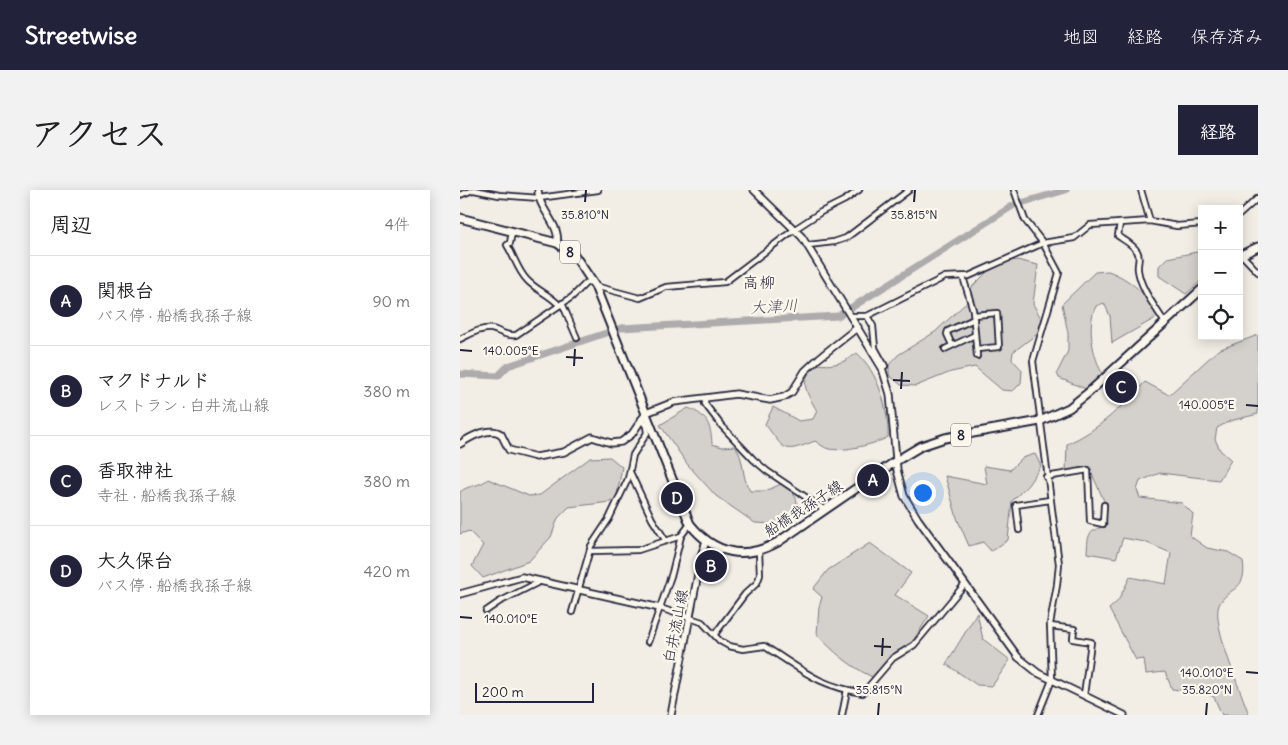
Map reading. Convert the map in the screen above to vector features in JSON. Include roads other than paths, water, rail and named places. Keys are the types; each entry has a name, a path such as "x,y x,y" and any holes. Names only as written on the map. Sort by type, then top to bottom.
{"main road":[{"name":"船橋我孫子線","path":"460,218 557,243 575,256 594,284 690,524 706,541 735,552 759,551 778,542 921,446 945,438 1040,421 1061,413 1079,400 1198,293"},
{"path":"1243,254 1258,247"}],"street":[{"path":"460,195 474,190 499,195 539,198 598,190"},
{"path":"538,190 539,198 557,234 557,243"},
{"path":"754,190 795,229 808,246 882,368 890,394 896,461 904,496 965,584 1018,657 1052,680 1124,715"},
{"path":"808,246 846,238 909,190"},
{"path":"1014,190 1016,200 1032,232 1043,243 1059,272 1033,361 1046,477 1056,528 1059,564 1050,626 1052,680 1038,715"},
{"path":"1141,190 1150,220"},
{"path":"460,339 482,330 491,329 511,336 516,335 576,294 586,284 594,284 640,298 666,287 720,284 795,229 856,191"},
{"path":"1243,211 1258,198"},
{"path":"850,315 867,316 945,277 963,277 1043,243 1074,238 1090,225 1150,220 1177,226 1198,224"},
{"path":"1120,223 1118,236 1137,251 1140,259 1138,269 1148,298 1154,302 1165,323"},
{"path":"512,232 510,242 507,245 525,278 533,286 545,292 560,304 577,338"},
{"path":"1243,258 1258,272"},
{"path":"963,277 974,317 977,356"},
{"path":"952,345 947,334 948,331 974,317 997,313 999,347 977,349"},
{"path":"867,316 873,326 876,348 884,366 882,368"},
{"path":"460,444 486,432 495,431 502,434 512,452 545,457 564,452 592,437 611,443 621,442 632,434 646,412 674,402 705,400 736,394 770,400 784,397 792,392 806,371 819,358 858,327"},
{"path":"945,349 975,335"},
{"path":"705,400 721,425 766,471 826,510"},
{"path":"572,612 590,552 609,518 630,472 633,455 648,430 641,419"},
{"path":"1046,477 1088,470 1090,521 1103,524 1104,505"},
{"path":"630,472 652,519 666,541"},
{"path":"1019,530 1016,505 1050,500"},
{"path":"648,642 678,551 681,536 690,524"},
{"path":"590,552 638,550 681,536"},
{"name":"白井流山線","path":"671,715 702,553 706,541"},
{"path":"715,634 745,594 757,584 760,576 759,551"},
{"path":"460,594 518,577 660,608 702,622 720,641 736,649 764,646 782,656 808,676 833,687 863,693 893,658 914,645 965,584"},
{"path":"486,611 499,602 542,581"},
{"path":"1050,626 1074,629 1073,639 1091,642 1084,694"},
{"path":"842,715 846,690"}],"waterway":[{"name":"大津川","path":"460,374 498,376 508,366 621,328 838,316 1014,205 1066,190"}],"place":[{"name":"香取神社","path":"1121,387"},
{"name":"関根台","path":"873,480"},
{"name":"大久保台","path":"677,498"},
{"name":"マクドナルド","path":"711,566"}],"district":[{"name":"高柳","path":"759,282"}]}
